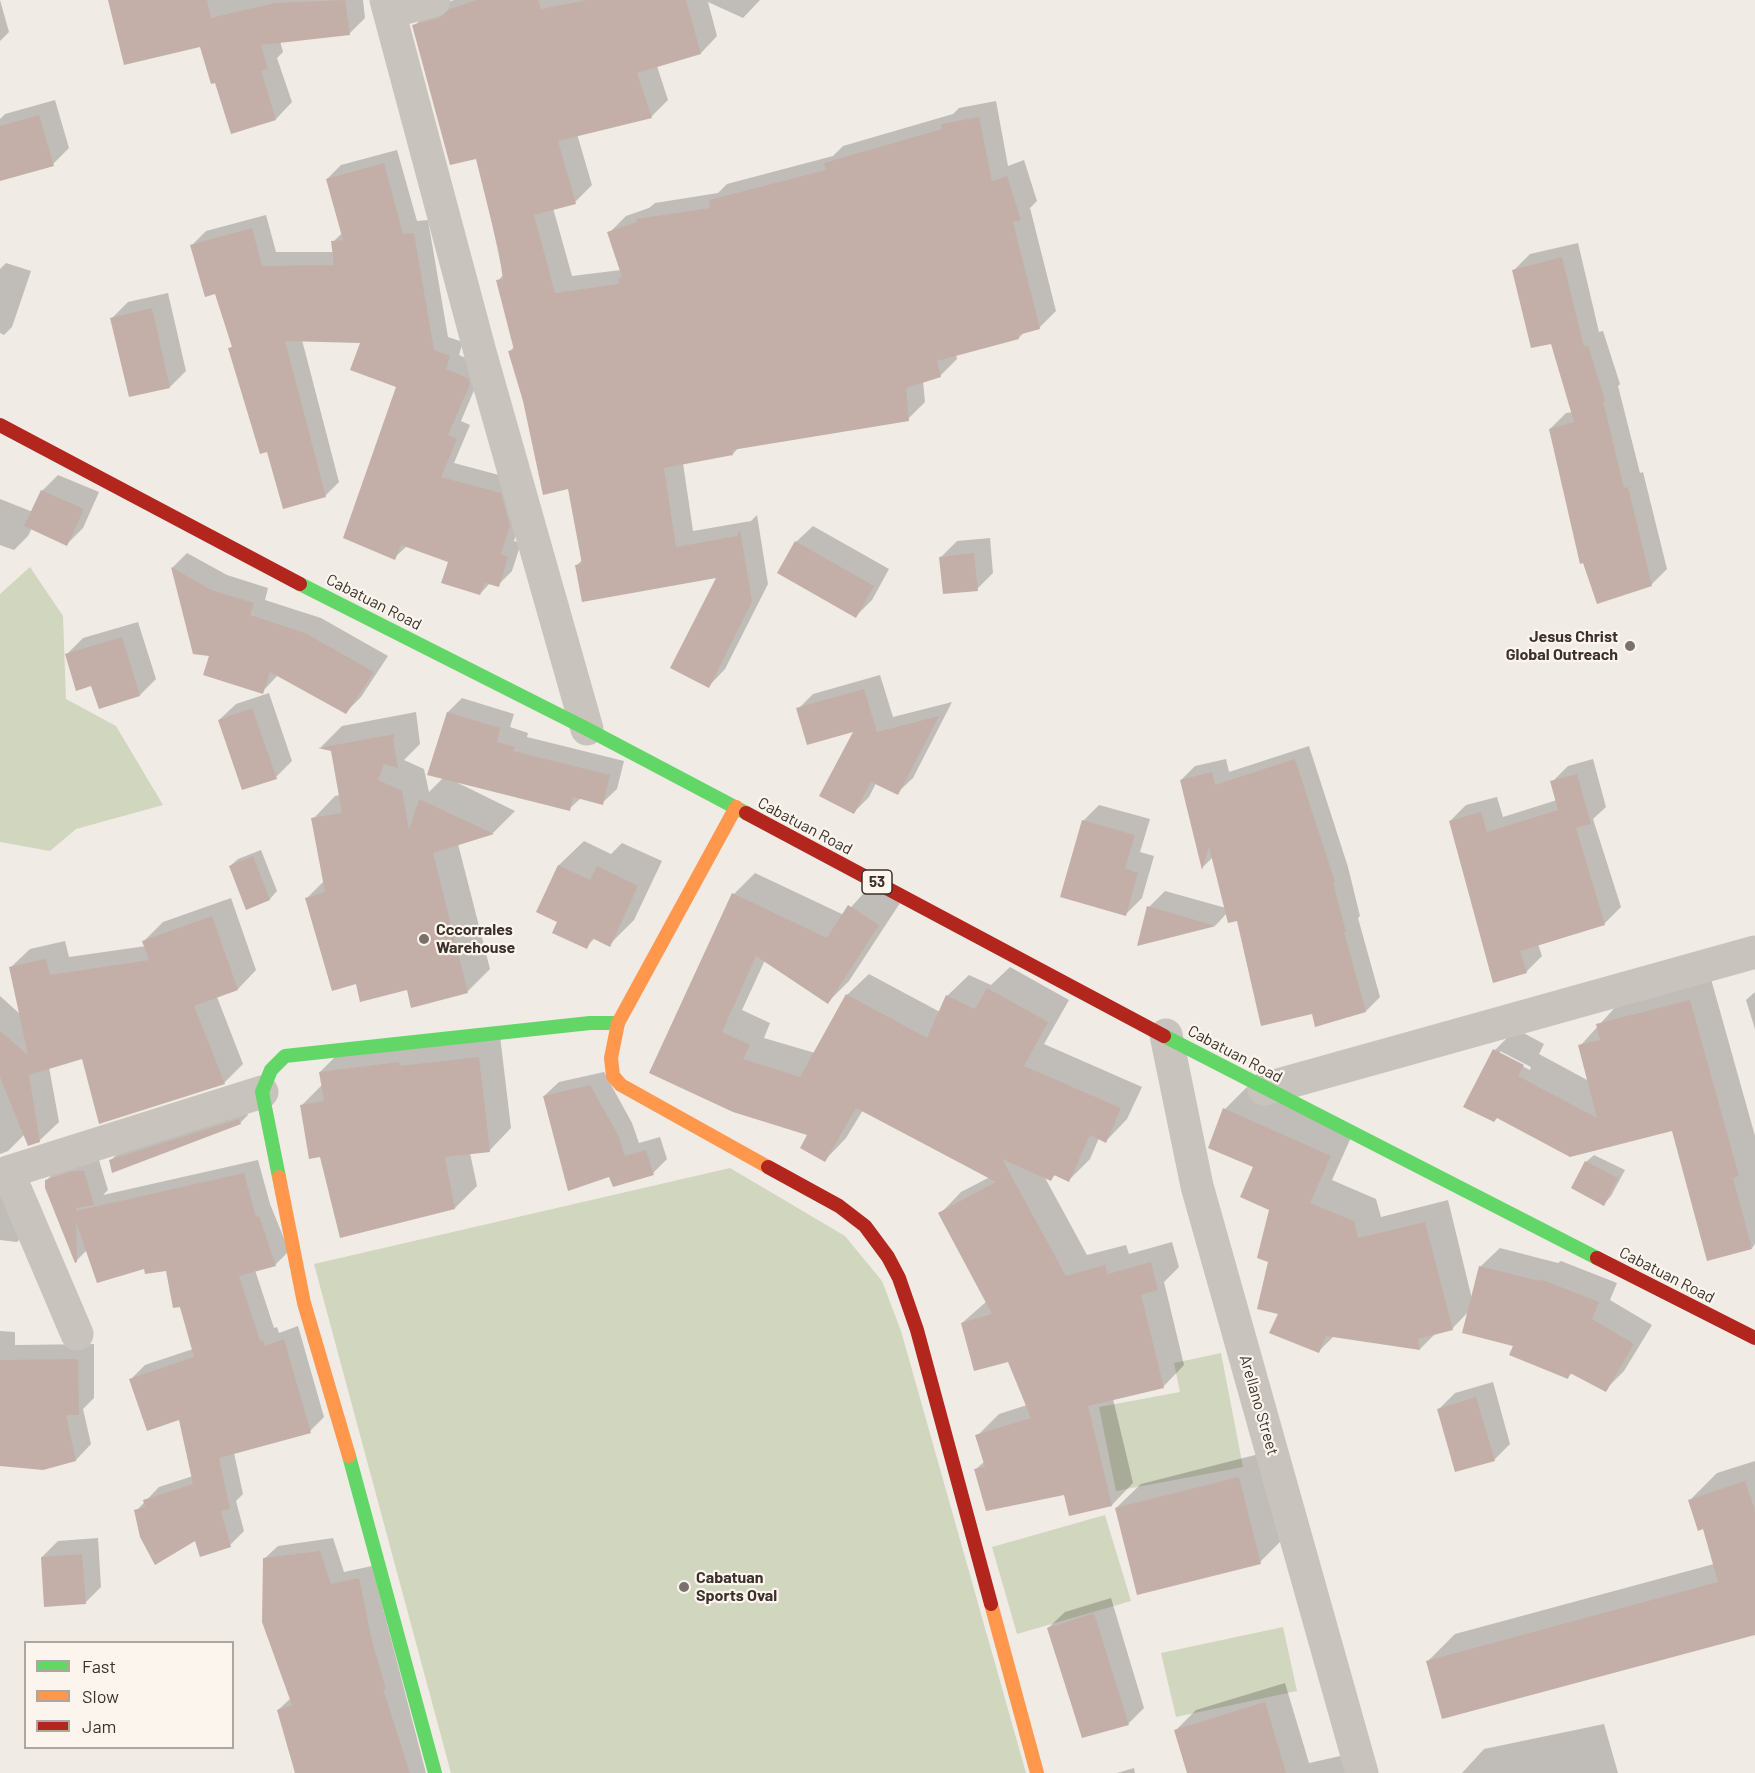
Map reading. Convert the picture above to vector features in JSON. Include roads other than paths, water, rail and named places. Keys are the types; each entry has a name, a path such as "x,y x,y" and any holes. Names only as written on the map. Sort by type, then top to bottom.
{"main road":[{"name":"Cabatuan Road","path":"0,425 262,564 736,807 1166,1035 1263,1089 1755,1338"},
{"path":"736,807 618,1023 611,1058 613,1076 621,1085 839,1206 866,1226 888,1257 899,1278 917,1330 1037,1773"},
{"path":"435,1773 352,1466 304,1303 262,1092 271,1070 285,1056 590,1023 618,1023"}],"street":[{"path":"434,0 388,6 480,352 587,729"},
{"path":"1263,1089 1755,952"},
{"name":"Arellano Street","path":"1166,1035 1197,1186 1362,1773"},
{"path":"77,1334 4,1175 262,1092"}],"place":[{"name":"Jesus Christ Global Outreach","path":"1630,646"},
{"name":"Cccorrales Warehouse","path":"424,939"},
{"name":"Cabatuan Sports Oval","path":"684,1587"}]}
